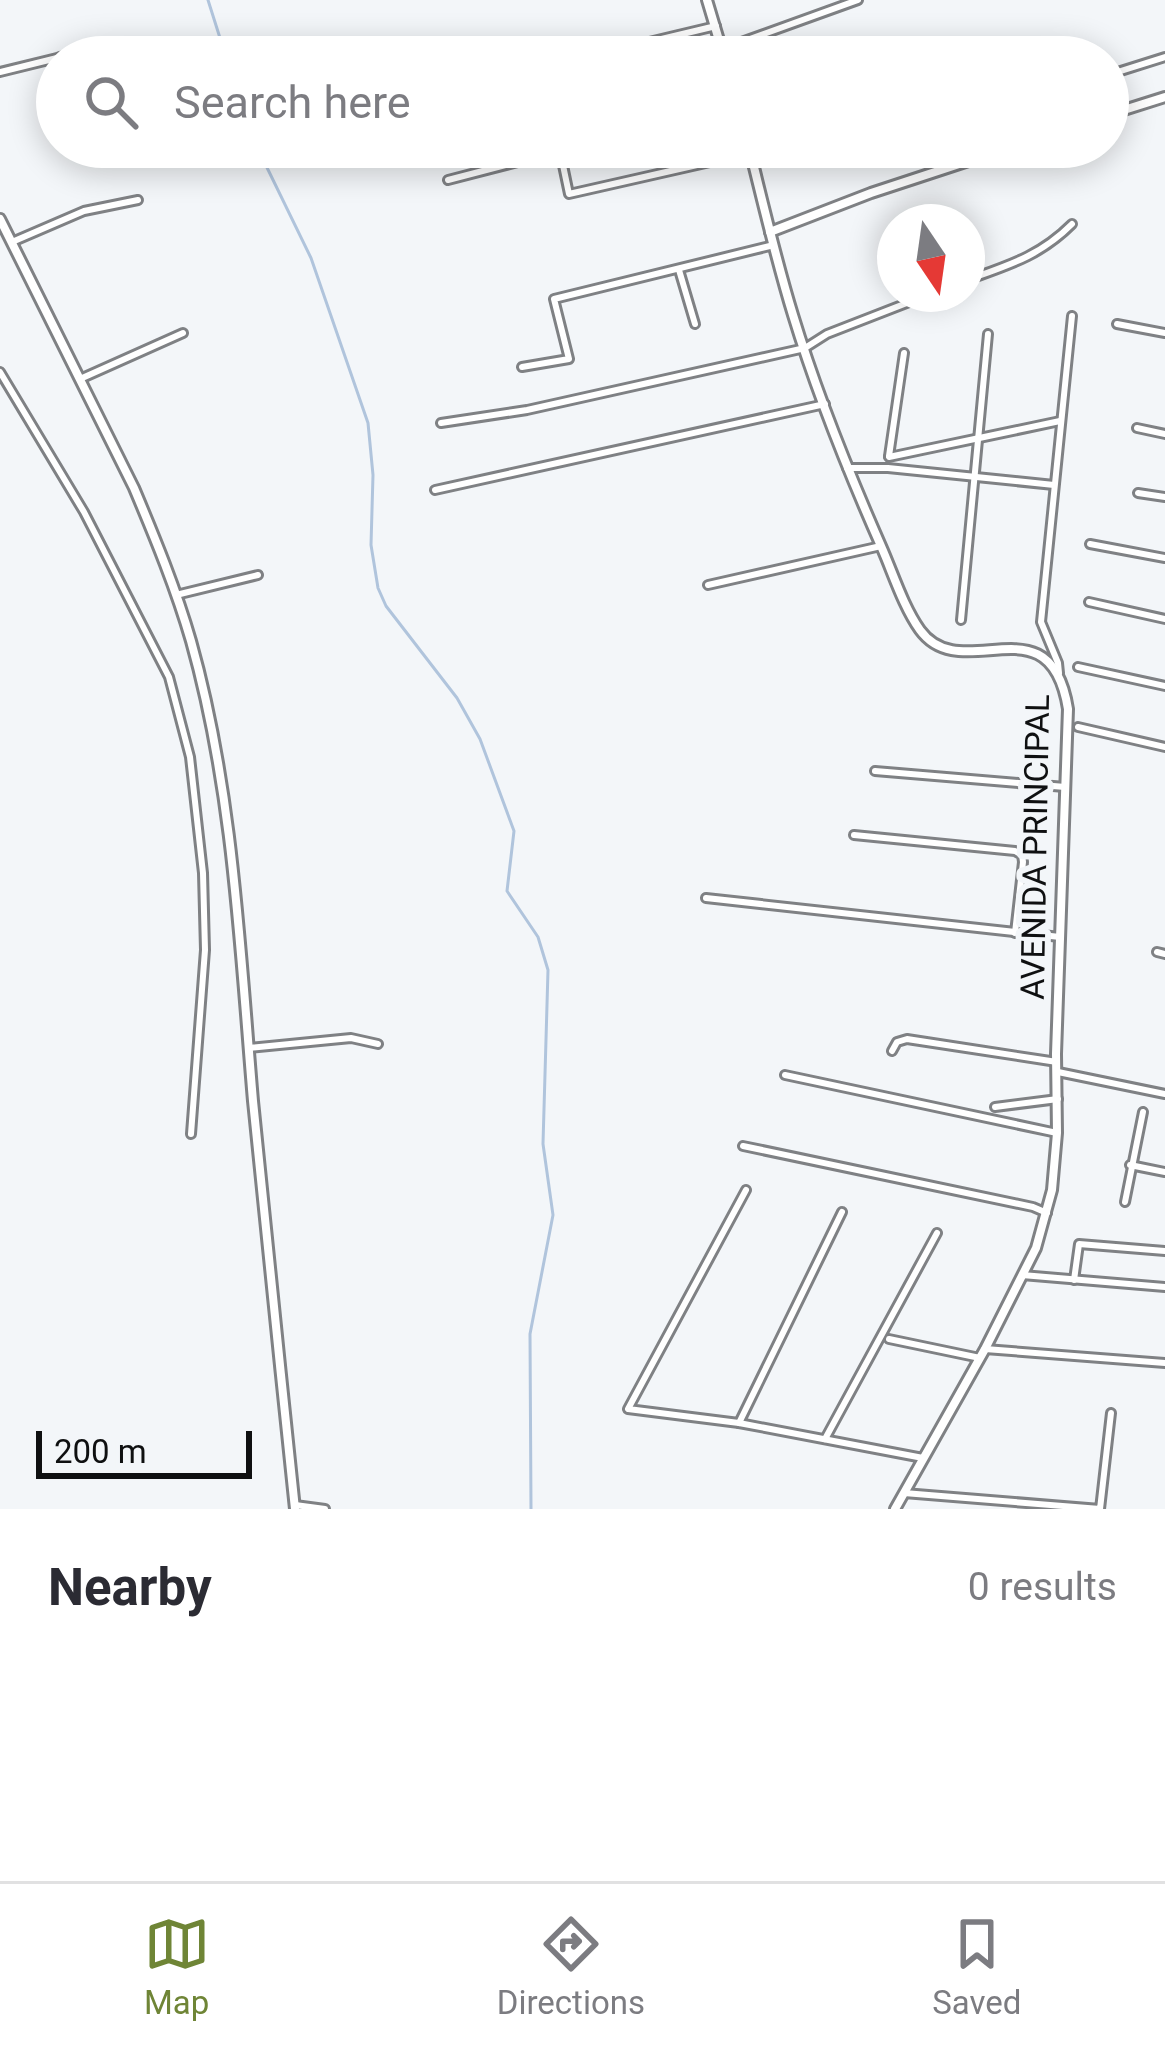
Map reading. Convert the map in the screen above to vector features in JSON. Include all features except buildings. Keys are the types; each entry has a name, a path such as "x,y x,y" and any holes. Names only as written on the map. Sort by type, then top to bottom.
{"street":[{"path":"707,0 719,36"},
{"path":"766,36 858,0"},
{"path":"674,36 716,26"},
{"path":"1129,68 1165,57"},
{"path":"0,72 36,63"},
{"path":"1129,108 1165,97"},
{"path":"448,180 496,168"},
{"path":"563,168 569,194 676,168"},
{"name":"AVENIDA PRINCIPAL","path":"754,168 805,348 847,468 916,624 935,645 963,652 1024,650 1042,657 1059,673 1068,709 1052,1190 1036,1248 896,1509"},
{"path":"770,232 948,168"},
{"path":"11,242 84,212 138,200"},
{"path":"0,219 134,488 192,646 230,841 295,1507 325,1509"},
{"path":"985,274 1028,258 1072,224"},
{"path":"522,368 569,358 554,299 774,245"},
{"path":"678,268 694,324"},
{"path":"441,424 527,410 805,348 884,312"},
{"path":"1059,673 1041,622 1072,316"},
{"path":"1117,324 1165,333"},
{"path":"80,379 182,333"},
{"path":"961,620 988,334"},
{"path":"888,468 904,353"},
{"path":"0,372 84,512 169,677 190,757 205,950 191,1134"},
{"path":"435,490 825,404"},
{"path":"890,457 1060,421"},
{"path":"1137,428 1165,434"},
{"path":"847,468 1054,485"},
{"path":"1138,493 1165,497"},
{"path":"1090,544 1165,558"},
{"path":"708,585 881,546"},
{"path":"176,595 258,575"},
{"path":"1089,602 1165,620"},
{"path":"1078,667 1165,686"},
{"path":"1078,727 1165,747"},
{"path":"875,771 1065,788"},
{"path":"854,836 1022,855 1015,933"},
{"path":"706,898 1060,937"},
{"path":"248,1048 351,1038 378,1043"},
{"path":"892,1051 897,1042 907,1039 1057,1067 1165,1094"},
{"path":"785,1075 1057,1133"},
{"path":"995,1107 1058,1100"},
{"path":"1125,1202 1143,1112"},
{"path":"743,1146 1047,1213"},
{"path":"1130,1165 1165,1172"},
{"path":"746,1190 628,1409 739,1423 923,1458"},
{"path":"739,1423 842,1212"},
{"path":"826,1439 937,1233"},
{"path":"1074,1280 1079,1244 1165,1251"},
{"path":"1022,1275 1165,1287"},
{"path":"889,1339 982,1353 1165,1363"},
{"path":"904,1493 1100,1509 1111,1413"}],"waterway":[{"path":"208,0 219,36"},
{"path":"267,168 311,258 368,423 373,475 371,545 378,588 386,606 457,698 480,739 514,831 507,891 538,937 548,970 543,1144 553,1215 530,1334 531,1509"}]}
